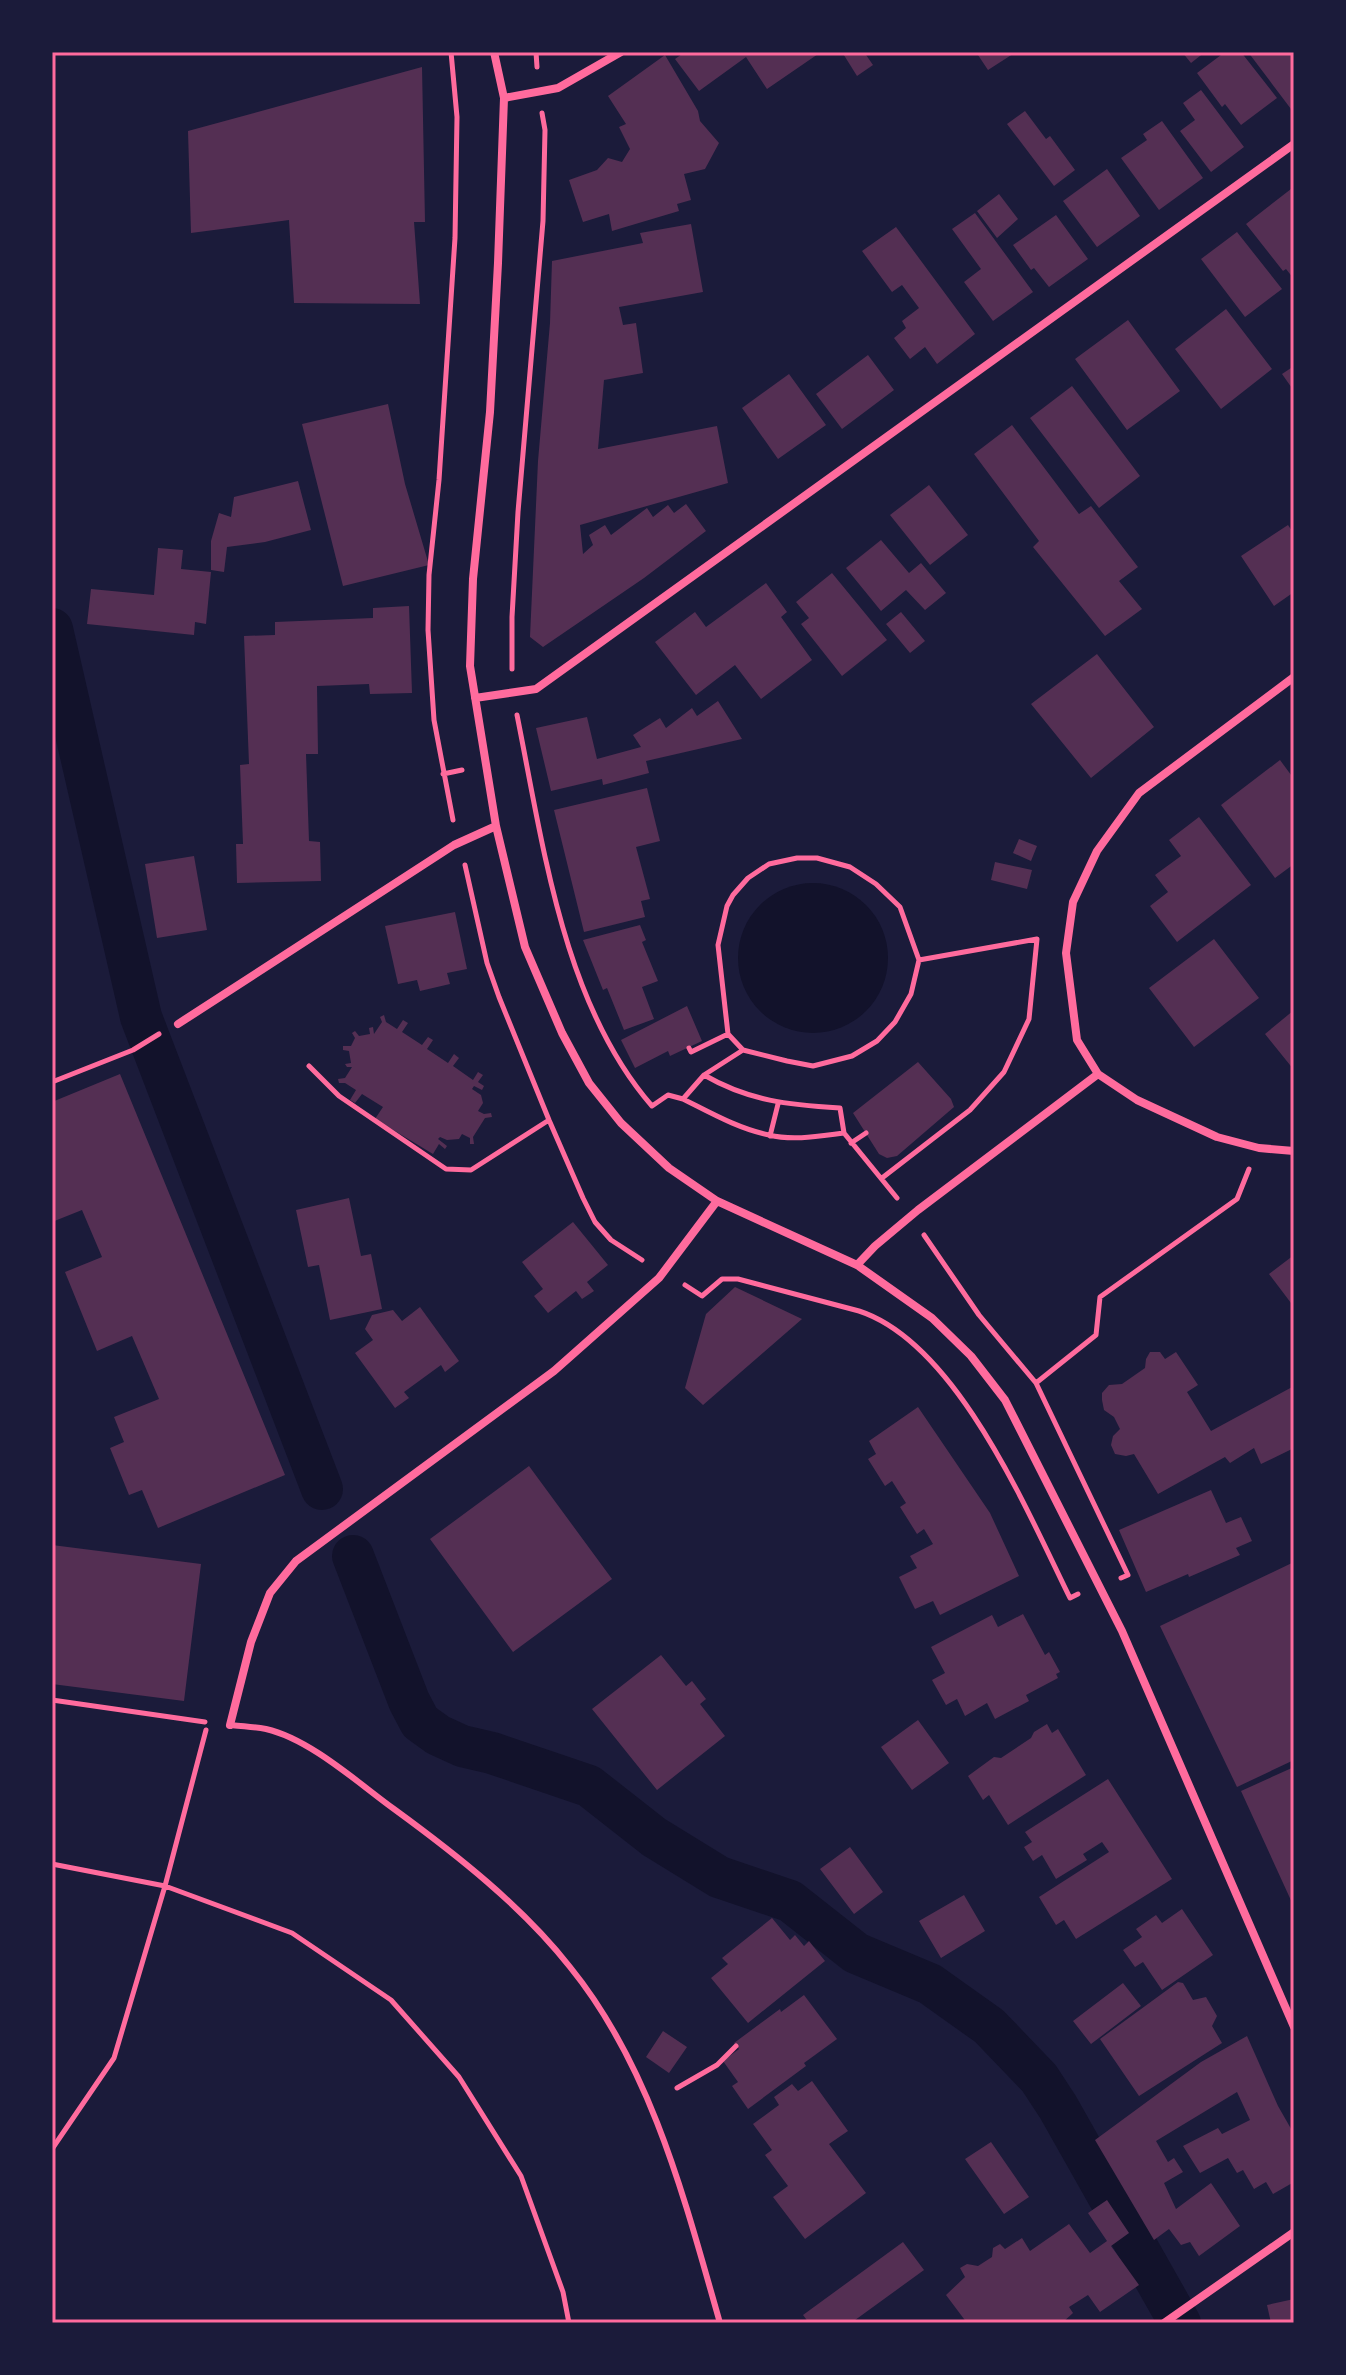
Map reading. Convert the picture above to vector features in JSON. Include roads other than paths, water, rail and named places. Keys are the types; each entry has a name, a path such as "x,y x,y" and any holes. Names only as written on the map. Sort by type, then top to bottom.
{"street":[{"path":"494,52 504,98 498,263 490,412 473,579 470,666 496,826 525,947 562,1033 589,1083 621,1123 669,1168 717,1201 857,1265 932,1318 971,1356 1005,1400 1100,1585 1294,2027"},
{"path":"504,98 558,88 621,52"},
{"path":"475,698 536,689 1294,144"},
{"path":"1294,677 1139,793 1097,851 1073,902 1066,953 1077,1040 1098,1074 1137,1100 1217,1137 1259,1148 1294,1151"},
{"path":"178,1024 454,845 496,826"},
{"path":"857,1265 910,1216 1098,1074"},
{"path":"230,1725 251,1642 270,1593 296,1561 554,1371 663,1273 717,1201"},
{"path":"1165,2322 1294,2232"}],"lane":[{"path":"230,1725 268,1729 302,1744 347,1774 415,1824 528,1918 572,1968 612,2029 651,2109 683,2193 720,2323"}],"waterway":[{"path":"52,629 141,1017 322,1489"},
{"path":"353,1556 420,1722 462,1746 589,1786 654,1837 719,1877 790,1901 856,1953 930,1984 989,2026 1039,2078 1058,2107 1180,2323"}]}
